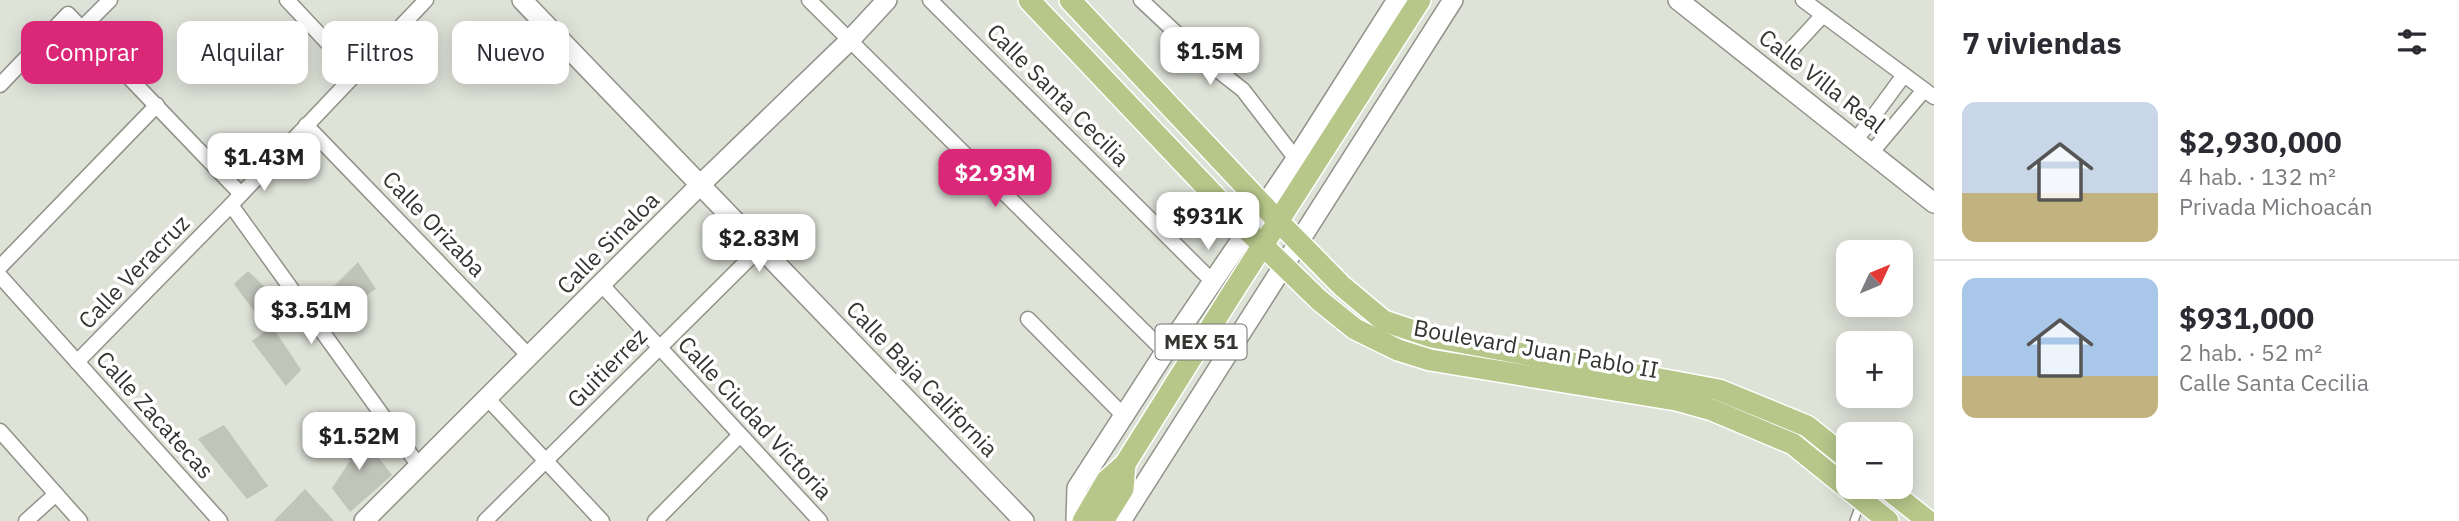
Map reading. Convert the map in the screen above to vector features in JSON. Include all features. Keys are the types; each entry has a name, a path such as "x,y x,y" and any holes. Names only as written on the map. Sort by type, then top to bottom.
{"main road":[{"name":"Boulevard Juan Pablo II","path":"1029,0 1247,230 1319,300 1355,329 1398,351 1430,360 1676,400 1712,410 1793,444 1836,479"},
{"name":"Boulevard Juan Pablo II","path":"1070,0 1298,242 1342,286 1384,321 1433,337 1719,390 1807,426 1836,449"},
{"name":"MEX 51","path":"1083,521 1107,481 1125,464 1420,0"},
{"name":"MEX 51","path":"1103,521 1123,489 1125,464"},
{"name":"Boulevard Juan Pablo II","path":"1861,499 1888,521"},
{"path":"1900,499 1928,521"}],"street":[{"path":"89,21 110,0"},
{"path":"287,0 322,37"},
{"name":"Calle Veracruz","path":"406,21 426,0"},
{"name":"Calle Baja California","path":"522,0 1024,521"},
{"path":"809,0 1165,352"},
{"name":"Calle Sinaloa","path":"370,519 419,466 701,184 849,41 887,0"},
{"name":"Calle Santa Cecilia","path":"930,0 1212,281"},
{"path":"1141,0 1206,61 1243,90 1296,159"},
{"path":"1076,521 1077,488 1212,281 1296,159 1397,0"},
{"path":"1121,521 1453,0"},
{"name":"Calle Villa Real","path":"1678,0 1934,203"},
{"path":"1803,0 1929,93 1872,152"},
{"path":"61,21 68,14 76,21"},
{"path":"1787,54 1823,15"},
{"path":"0,85 21,63"},
{"path":"1856,140 1904,75"},
{"path":"137,84 235,199 419,466"},
{"name":"Calle Veracruz","path":"77,362 345,84"},
{"path":"0,267 157,105"},
{"name":"Calle Orizaba","path":"306,125 529,356"},
{"name":"Guitierrez","path":"485,521 761,247"},
{"name":"Calle Zacatecas","path":"0,276 220,521"},
{"name":"Calle Ciudad Victoria","path":"601,284 820,521"},
{"path":"1028,319 1123,415"},
{"path":"488,398 602,521"},
{"path":"0,431 80,521"},
{"path":"655,521 740,435"},
{"path":"26,521 56,494"}],"lane":[{"path":"1854,521 1861,499"}],"building":[{"path":"358,262 376,289 329,320 317,303"},
{"path":"248,271 281,302 262,322 234,284"},
{"path":"272,326 301,370 286,386 252,341"},
{"path":"224,425 268,486 247,499 198,439"},
{"path":"356,428 392,475 350,512 332,488 350,461 339,444"},
{"path":"305,489 334,521 274,521"}]}
